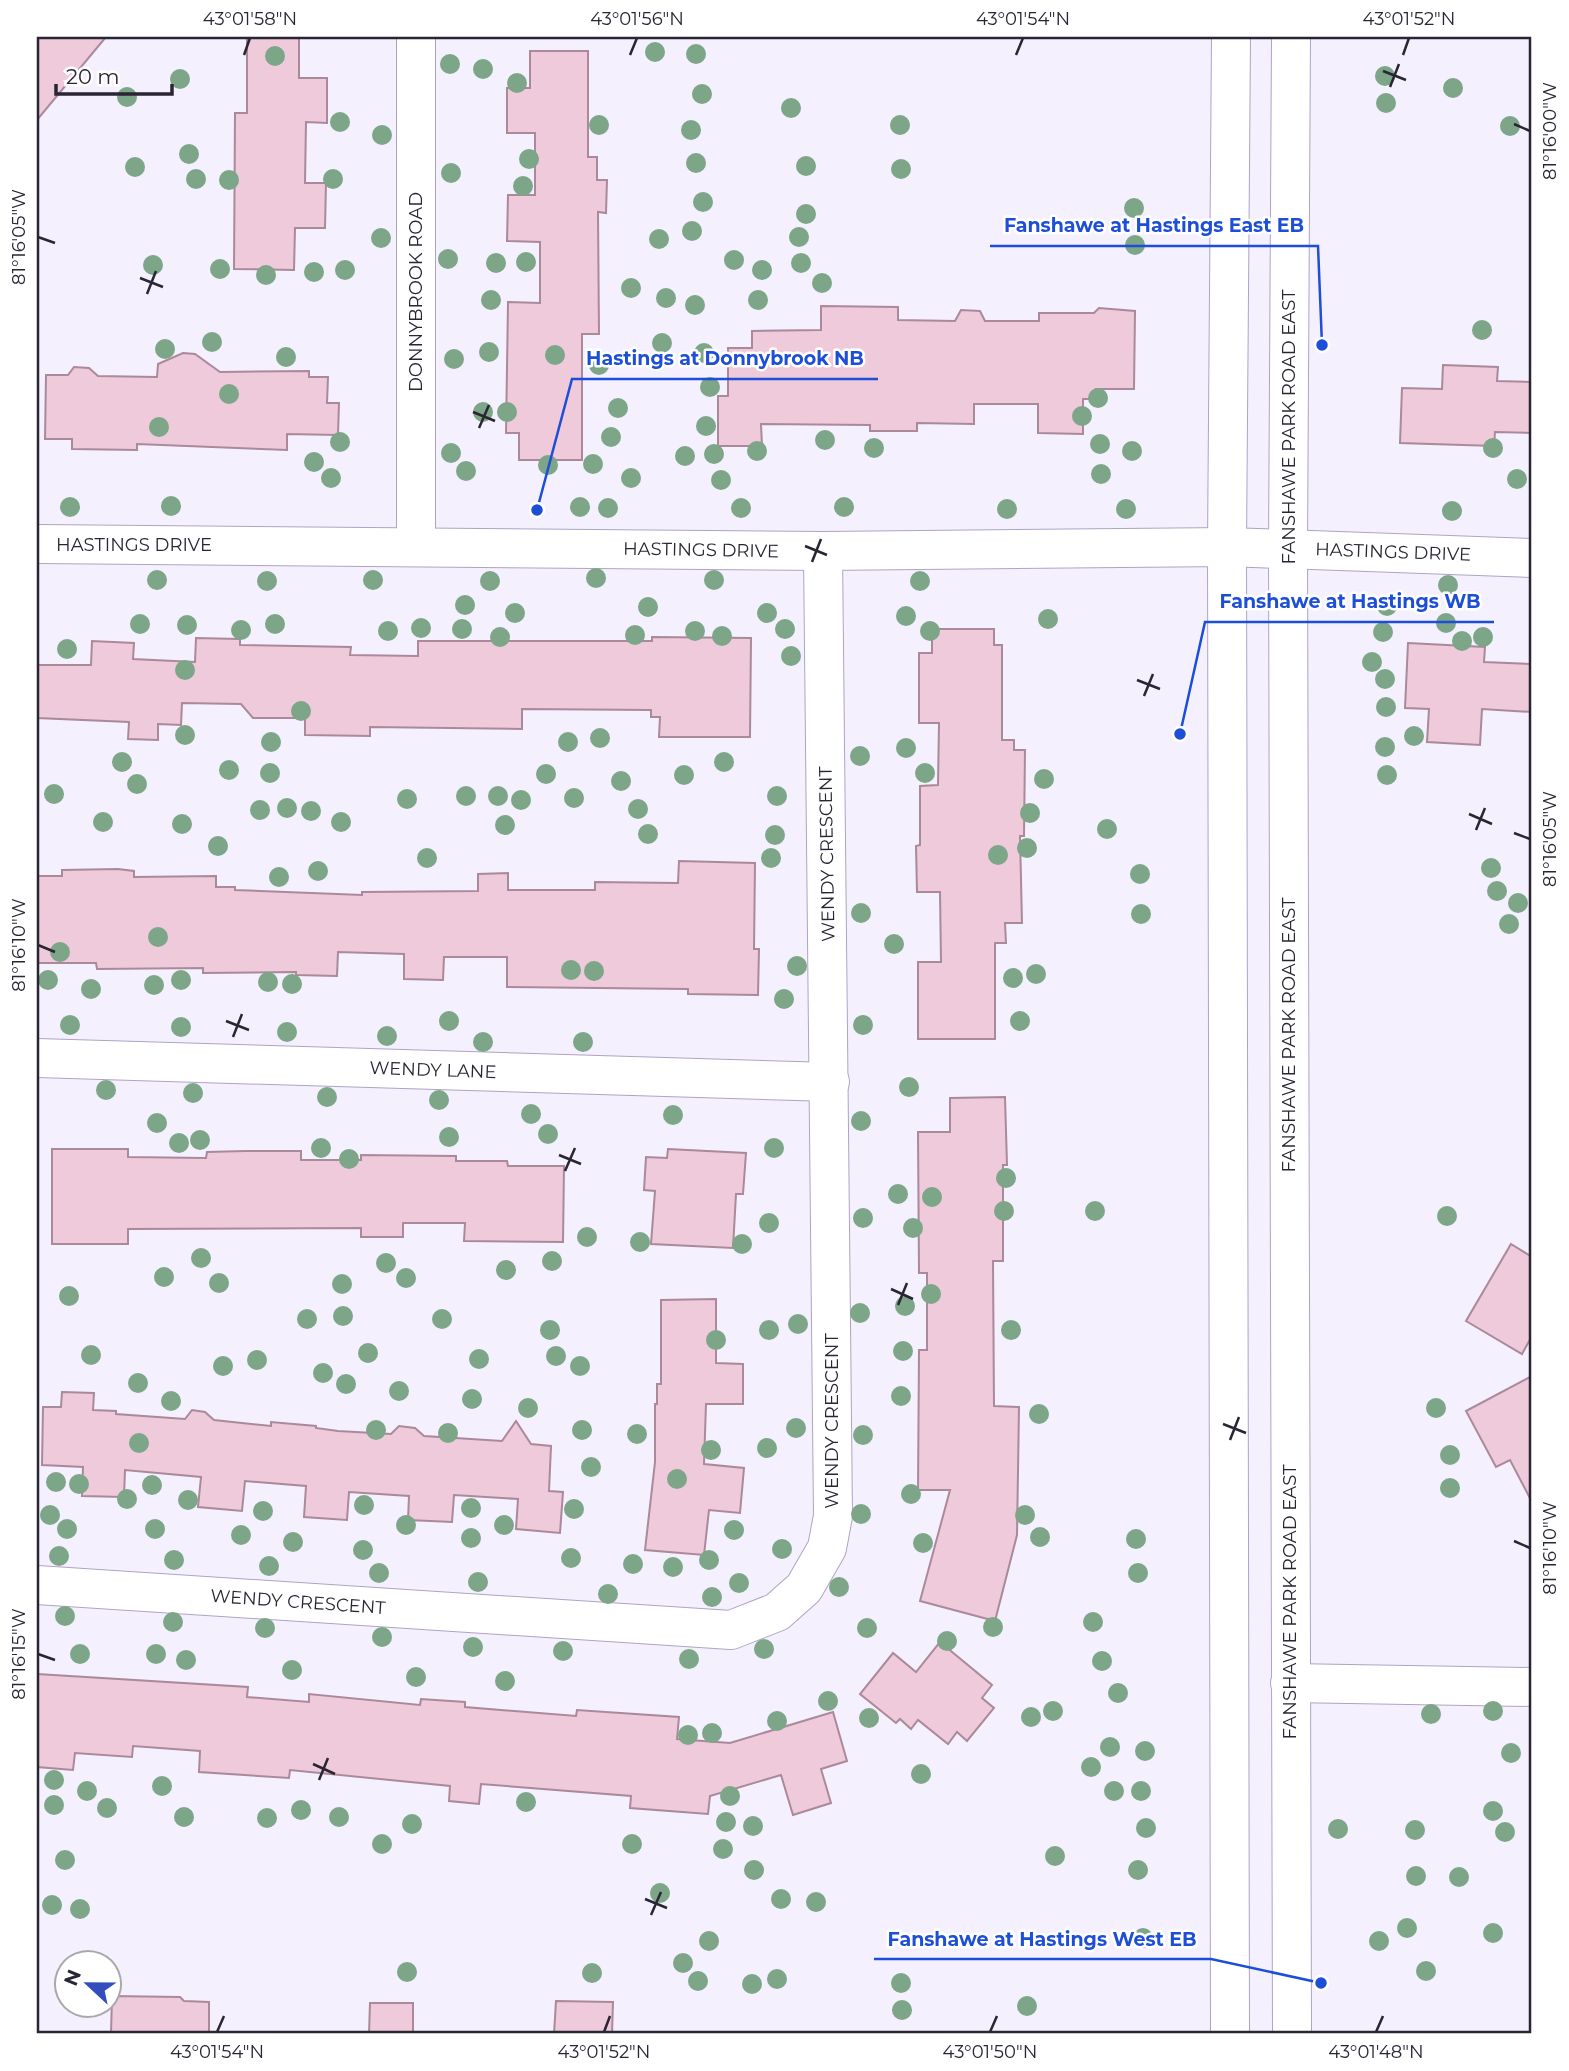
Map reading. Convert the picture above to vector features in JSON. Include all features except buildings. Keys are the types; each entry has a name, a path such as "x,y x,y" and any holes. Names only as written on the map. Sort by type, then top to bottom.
{"street":[{"name":"DONNYBROOK ROAD","path":"416,37 416,547"},
{"path":"1230,2034 1227,547 1231,37"},
{"name":"FANSHAWE PARK ROAD EAST","path":"1291,37 1288,548 1292,2034"},
{"name":"HASTINGS DRIVE","path":"37,544 823,551 1227,547 1532,558"},
{"name":"WENDY CRESCENT","path":"37,1585 731,1630 777,1612 804,1588 827,1548 833,1516 823,551"},
{"name":"WENDY LANE","path":"37,1058 830,1082"},
{"path":"1290,1683 1532,1687"}],"place":[{"name":"Fanshawe at Hastings East EB","path":"1322,345"},
{"name":"Hastings at Donnybrook NB","path":"537,510"},
{"name":"Fanshawe at Hastings WB","path":"1180,734"},
{"name":"Fanshawe at Hastings West EB","path":"1321,1983"}]}
